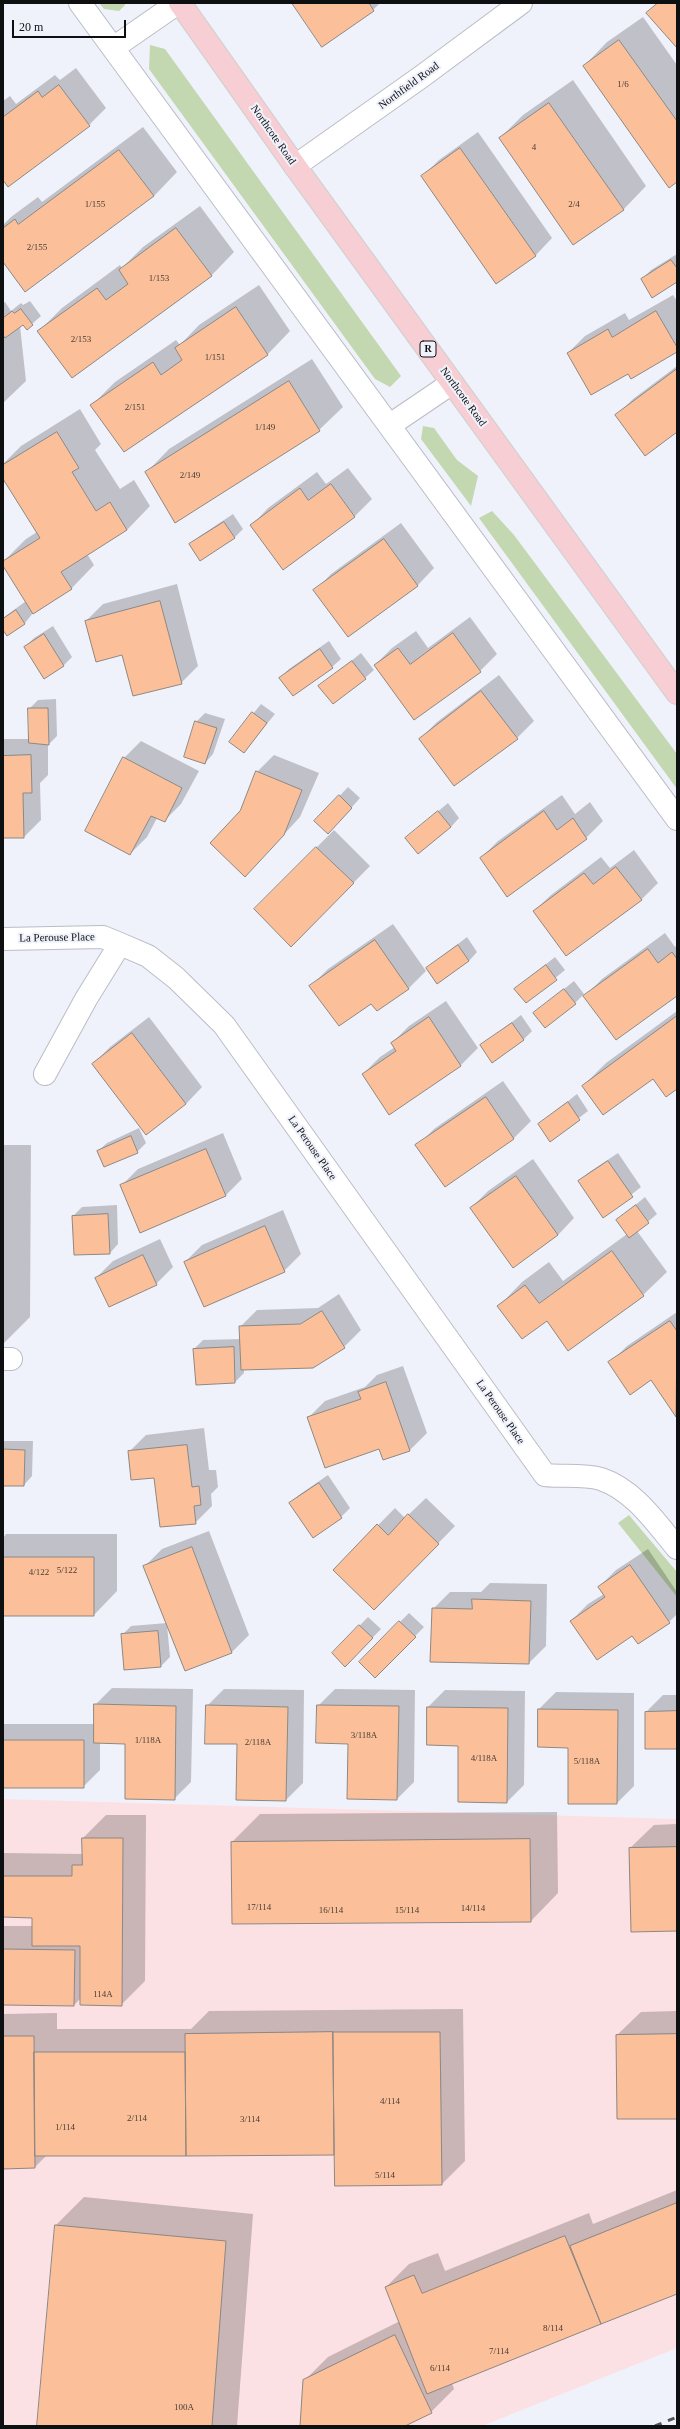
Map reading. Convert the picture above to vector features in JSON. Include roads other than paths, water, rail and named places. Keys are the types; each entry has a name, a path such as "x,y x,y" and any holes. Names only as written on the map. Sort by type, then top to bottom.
{"main road":[{"name":"Northcote Road","path":"179,3 295,166 677,693"}],"street":[{"path":"80,3 677,819"},
{"path":"113,48 179,3"},
{"name":"Northfield Road","path":"295,166 421,77 521,3"},
{"path":"390,425 452,383"},
{"name":"La Perouse Place","path":"3,940 104,937 148,956 176,978 224,1025 545,1476 599,1479 617,1486 639,1503 677,1548"},
{"path":"45,1074 86,999 120,944"}],"railway":[{"path":"655,2426 677,2417"}]}
